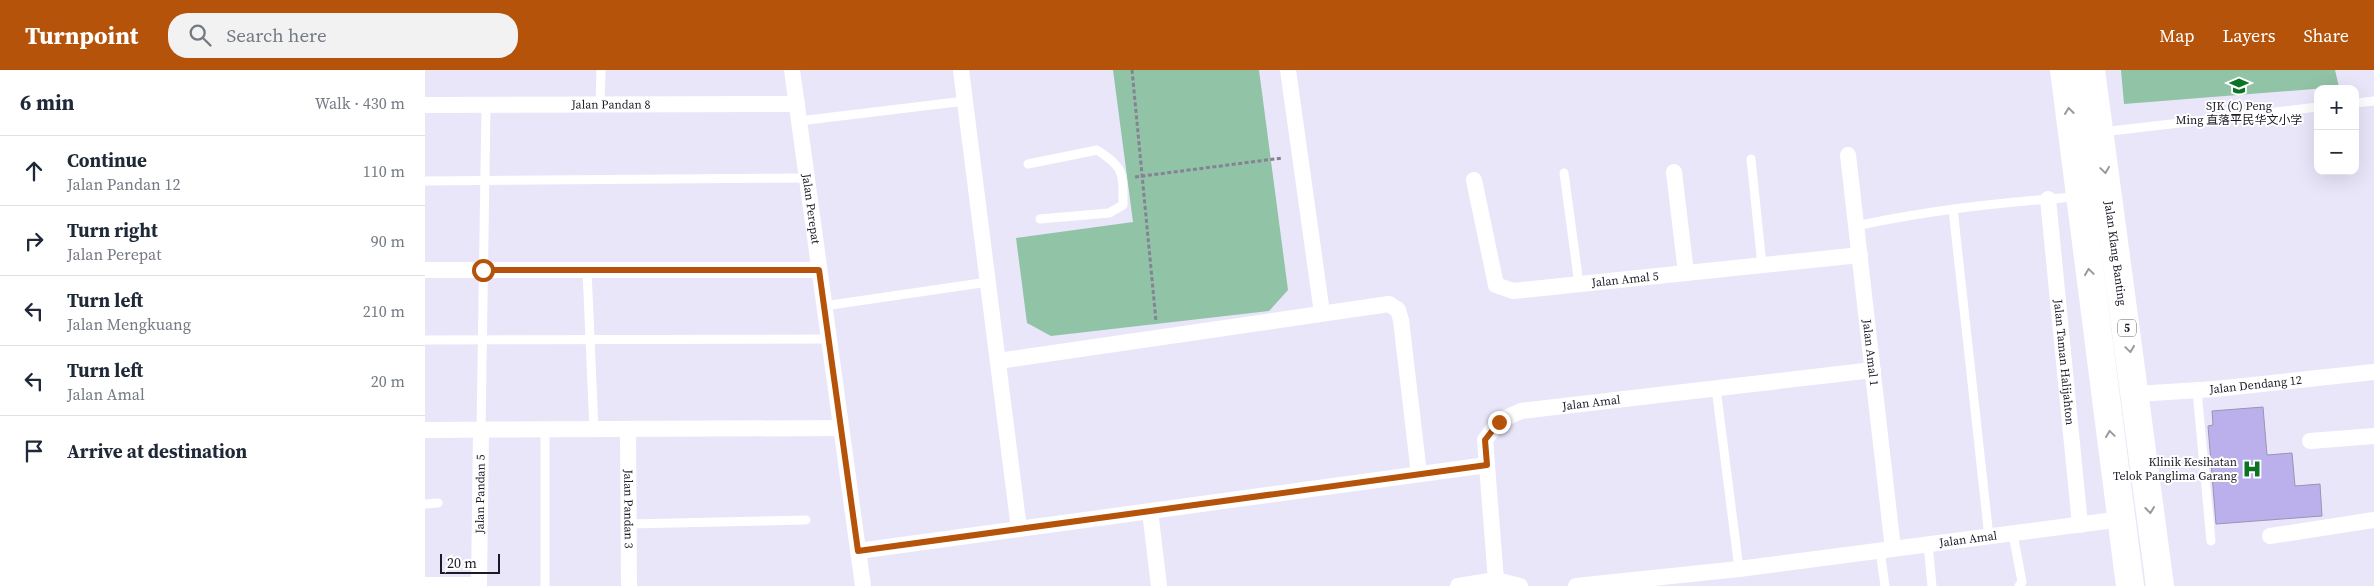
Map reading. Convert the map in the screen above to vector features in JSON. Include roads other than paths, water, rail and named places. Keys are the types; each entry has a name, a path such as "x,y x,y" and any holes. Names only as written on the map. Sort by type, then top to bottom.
{"highway":[{"path":"2064,70 2130,586"},
{"name":"Jalan Klang Banting","path":"2091,70 2136,394 2159,586"}],"street":[{"name":"Jalan Perepat","path":"792,70 863,586"},
{"path":"961,70 1019,529"},
{"path":"1288,70 1322,313"},
{"name":"Jalan Pandan 8","path":"425,106 797,104"},
{"name":"Jalan Amal 1","path":"1848,155 1873,370 1886,549"},
{"path":"1675,172 1686,273"},
{"name":"Jalan Amal 5","path":"1474,180 1496,285 1513,291 1860,255"},
{"name":"Jalan Taman Halijahton","path":"2048,199 2080,525"},
{"path":"425,270 819,270"},
{"path":"998,361 1389,304 1398,310 1419,474"},
{"name":"Jalan Amal","path":"1496,580 1485,440 1499,422 1521,411 1873,370"},
{"name":"Jalan Dendang 12","path":"2136,394 2197,391 2374,372"},
{"path":"425,430 545,431 841,428"},
{"name":"Jalan Pandan 3","path":"628,430 629,586"},
{"name":"Jalan Pandan 5","path":"479,585 481,431"},
{"path":"2310,441 2374,436"},
{"path":"858,551 1487,465"},
{"path":"1150,511 1159,586"},
{"name":"Jalan Amal","path":"1576,586 1739,569 2122,519"},
{"path":"2270,536 2374,520"},
{"path":"1458,586 1496,580 1520,586"},
{"path":"425,585 479,585"}],"lane":[{"path":"600,105 601,70"},
{"path":"2359,102 2374,100"},
{"path":"799,121 965,101"},
{"path":"481,431 486,105"},
{"path":"2100,133 2314,107"},
{"path":"1027,164 1097,150 1115,162 1123,178 1123,205 1109,212 1040,220"},
{"path":"1751,159 1762,265"},
{"path":"1564,172 1579,284"},
{"path":"425,180 807,178"},
{"path":"1856,226 1953,209 2079,197"},
{"path":"1953,209 1989,537"},
{"path":"587,270 594,430"},
{"path":"824,306 988,282"},
{"path":"425,340 829,339"},
{"path":"1716,388 1739,569"},
{"path":"2197,391 2211,541"},
{"path":"545,431 545,586"},
{"path":"425,504 438,503"},
{"path":"629,524 806,520"},
{"path":"2013,534 2022,582 2019,586"},
{"path":"1928,544 1931,586"},
{"path":"1885,586 1886,549"}],"place":[{"name":"SJK (C) Peng Ming 直落平民华文小学","path":"2239,86"},
{"name":"Klinik Kesihatan Telok Panglima Garang","path":"2252,469"}]}
